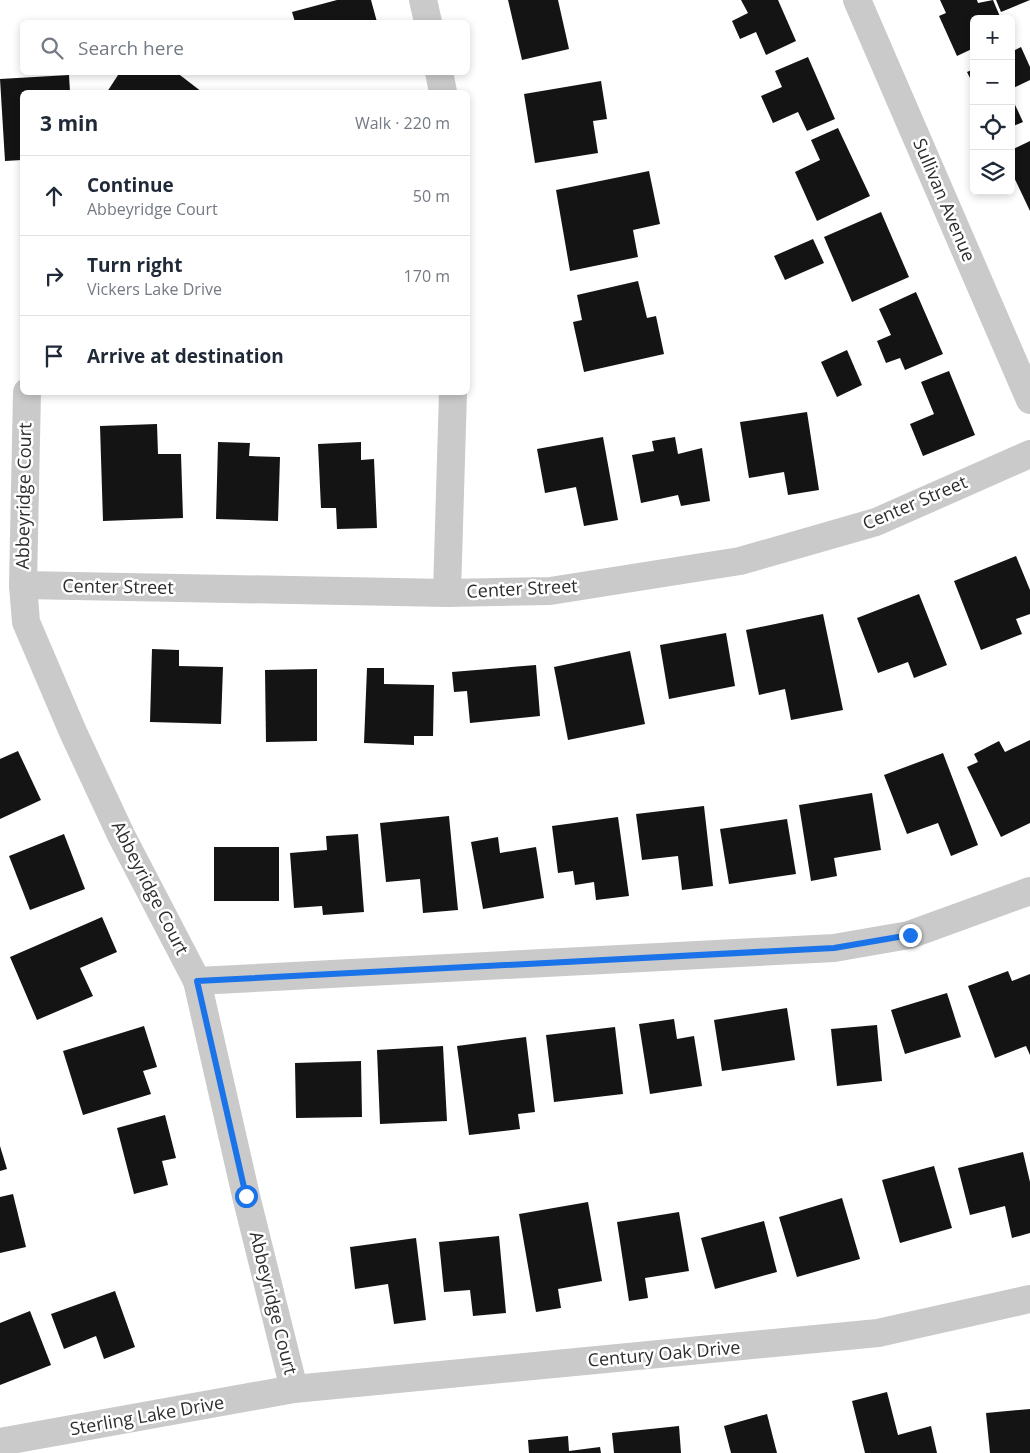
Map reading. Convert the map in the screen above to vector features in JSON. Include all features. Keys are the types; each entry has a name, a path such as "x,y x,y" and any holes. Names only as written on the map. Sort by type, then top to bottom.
{"street":[{"path":"423,0 428,20"},
{"name":"Sullivan Avenue","path":"857,0 1030,400"},
{"path":"440,75 443,90"},
{"name":"Abbeyridge Court","path":"26,395 23,585 26,622 73,732 121,836 197,981 246,1196 294,1389"},
{"path":"447,593 453,395"},
{"name":"Center Street","path":"23,585 447,593 550,591 740,561 876,522 1030,454"},
{"path":"197,981 834,948 910,935 1030,891"},
{"name":"Century Oak Drive","path":"294,1389 878,1333 1030,1299"},
{"name":"Sterling Lake Drive","path":"0,1442 294,1389"}],"building":[{"path":"337,0 371,0 376,20 294,20 292,12"},
{"path":"508,0 558,0 569,49 522,60"},
{"path":"741,0 778,0 796,41 766,55 756,32 740,39 732,21 748,13"},
{"path":"940,0 977,0 978,3 993,0 999,15 970,15 970,50 957,56 939,16 946,13"},
{"path":"996,0 1030,0 1001,12"},
{"path":"1021,47 1030,67 1030,80 1015,87 1015,60 1015,50"},
{"path":"808,57 835,119 807,131 798,112 773,123 761,96 782,87 775,71"},
{"path":"69,75 70,90 20,90 20,160 5,161 0,79"},
{"path":"118,75 180,75 199,90 108,90"},
{"path":"601,81 607,119 593,121 598,153 535,163 524,94"},
{"path":"1015,105 1023,122 1015,125"},
{"path":"838,128 870,196 817,221 795,172 820,160 811,140"},
{"path":"1030,141 1030,211 1015,179 1015,148"},
{"path":"649,171 660,224 633,230 638,257 570,271 556,190"},
{"path":"881,212 909,277 852,302 824,237"},
{"path":"813,239 824,263 785,280 774,256"},
{"path":"638,281 647,318 656,316 664,354 584,372 573,322 582,320 577,295"},
{"path":"916,292 943,354 905,370 900,358 886,363 877,341 891,335 879,309"},
{"path":"847,350 862,385 837,397 821,362"},
{"path":"949,371 975,435 923,456 910,424 934,414 921,382"},
{"path":"807,412 819,490 788,495 784,472 749,478 740,422"},
{"path":"157,424 158,454 181,454 183,518 103,521 100,426"},
{"path":"603,437 618,520 584,526 576,487 545,493 537,449"},
{"path":"675,437 678,454 702,448 710,501 681,506 678,495 641,503 632,455 654,451 652,441"},
{"path":"218,442 250,443 249,456 280,457 278,521 216,519"},
{"path":"361,442 361,460 374,459 377,528 337,529 336,508 321,508 318,444"},
{"path":"1016,556 1030,590 1030,614 1016,619 1022,634 981,650 954,581"},
{"path":"919,594 947,665 914,678 908,662 878,673 857,618"},
{"path":"823,614 843,710 791,720 785,689 759,695 746,630"},
{"path":"726,633 735,686 669,699 660,645"},
{"path":"152,649 179,650 179,666 223,667 221,724 150,722"},
{"path":"630,651 645,724 568,740 554,667"},
{"path":"536,665 540,716 470,723 467,691 454,692 452,672"},
{"path":"367,668 384,668 384,684 434,685 433,736 414,736 414,745 364,743"},
{"path":"317,669 317,741 266,742 265,670"},
{"path":"1030,740 1030,823 1001,837 967,767 978,762 974,754 999,741 1005,752"},
{"path":"18,751 41,800 0,819 0,759"},
{"path":"943,753 978,845 951,856 938,823 907,834 884,775"},
{"path":"872,793 881,850 834,858 837,876 811,881 799,805"},
{"path":"704,806 713,886 682,890 678,856 642,860 636,814"},
{"path":"449,816 458,910 423,913 420,879 386,882 380,823"},
{"path":"618,817 629,896 596,900 594,882 575,885 573,871 558,873 552,826"},
{"path":"787,819 796,874 729,884 720,829"},
{"path":"64,834 85,889 30,910 9,856"},
{"path":"358,834 364,912 323,915 322,906 294,908 290,853 327,850 326,836"},
{"path":"498,837 500,853 536,847 544,898 483,909 471,842"},
{"path":"214,847 279,847 279,901 214,901"},
{"path":"102,917 117,952 80,968 93,996 37,1020 10,957"},
{"path":"1008,971 1012,981 1030,974 1030,1055 1026,1046 995,1058 968,986"},
{"path":"947,993 961,1037 905,1054 891,1010"},
{"path":"787,1008 795,1060 722,1071 714,1020"},
{"path":"674,1019 677,1039 694,1036 702,1086 650,1094 639,1024"},
{"path":"877,1025 882,1081 837,1086 831,1029"},
{"path":"144,1026 157,1067 143,1071 151,1094 83,1115 63,1051"},
{"path":"615,1027 623,1094 554,1102 546,1035"},
{"path":"526,1037 535,1112 518,1114 520,1129 469,1135 457,1046"},
{"path":"443,1046 447,1121 380,1124 377,1050"},
{"path":"361,1061 362,1117 296,1118 295,1063"},
{"path":"165,1115 176,1158 162,1161 168,1185 134,1194 117,1128"},
{"path":"0,1146 7,1169 0,1171"},
{"path":"1023,1152 1030,1182 1030,1233 1012,1238 1005,1206 970,1215 958,1168"},
{"path":"934,1166 952,1228 900,1243 882,1180"},
{"path":"13,1194 26,1247 0,1253 0,1197"},
{"path":"842,1198 860,1259 797,1277 779,1217"},
{"path":"588,1202 602,1281 558,1289 561,1308 536,1312 519,1214"},
{"path":"679,1212 689,1271 645,1278 648,1298 629,1301 617,1222"},
{"path":"764,1221 777,1272 715,1289 701,1238"},
{"path":"499,1236 506,1313 473,1316 470,1290 444,1292 439,1242"},
{"path":"416,1238 426,1320 394,1324 388,1284 355,1289 350,1247"},
{"path":"115,1291 135,1347 104,1359 96,1336 64,1349 51,1314"},
{"path":"30,1311 51,1365 0,1385 0,1323"},
{"path":"887,1392 898,1435 931,1426 937,1453 865,1453 852,1401"},
{"path":"1030,1409 1030,1453 990,1453 986,1413"},
{"path":"767,1414 777,1453 731,1453 724,1426"},
{"path":"679,1426 681,1453 614,1453 612,1433"},
{"path":"568,1436 569,1451 600,1447 601,1453 529,1453 528,1440"}],"route":[{"path":"246,1196 197,981 834,948 910,935"}]}
